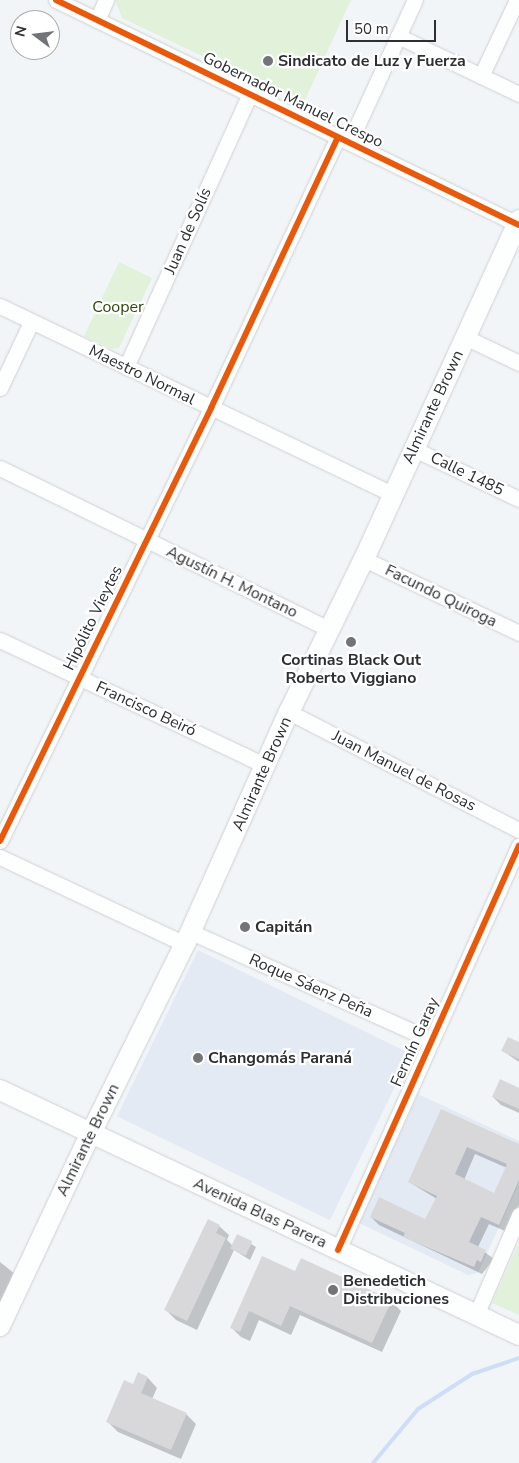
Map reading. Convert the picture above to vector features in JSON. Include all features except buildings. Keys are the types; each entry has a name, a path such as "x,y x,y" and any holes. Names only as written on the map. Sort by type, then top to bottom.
{"main road":[{"name":"Almirante Brown","path":"0,1326 90,1134 188,938 289,712 328,629 364,559 518,223"},
{"name":"Avenida Blas Parera","path":"0,1090 519,1335"}],"street":[{"name":"Gobernador Manuel Crespo","path":"56,0 518,223"},
{"path":"97,20 106,0"},
{"name":"Hipólito Vieytes","path":"0,841 211,408 415,0"},
{"path":"481,76 517,0"},
{"path":"398,36 519,94"},
{"name":"Juan de Solís","path":"126,367 250,94"},
{"name":"Maestro Normal","path":"0,306 393,494"},
{"path":"0,388 31,322"},
{"path":"465,337 519,363"},
{"name":"Calle 1485","path":"414,449 519,499"},
{"name":"Agustín H. Montano","path":"0,468 328,629"},
{"name":"Facundo Quiroga","path":"364,559 519,633"},
{"name":"Francisco Beiró","path":"0,640 265,765"},
{"name":"Juan Manuel de Rosas","path":"289,712 519,830"},
{"name":"Fermín Garay","path":"338,1250 519,846"},
{"name":"Roque Sáenz Peña","path":"0,857 431,1040"},
{"path":"476,1315 519,1215"}],"shaded area":[{"name":"Changomás Paraná","path":"198,950 411,1054 330,1220 117,1116"},
{"path":"418,1094 519,1141 519,1184 478,1273 468,1275 359,1223"}],"green space":[{"name":"Sindicato de Luz y Fuerza","path":"115,0 351,0 303,104 122,18"},
{"name":"Cooper","path":"119,262 152,278 119,348 112,349 84,336"},
{"path":"519,1243 519,1315 492,1303"}],"waterway":[{"path":"373,1463 418,1409 472,1374 519,1358"}],"cycle path":[{"path":"56,0 519,225"},
{"path":"0,841 211,408 338,137"},
{"path":"338,1250 519,846"}],"place":[{"name":"Sindicato de Luz y Fuerza","path":"268,61"},
{"name":"Cortinas Black Out Roberto Viggiano","path":"351,642"},
{"name":"Capitán","path":"245,927"},
{"name":"Changomás Paraná","path":"198,1058"},
{"name":"Benedetich Distribuciones","path":"333,1290"}]}
